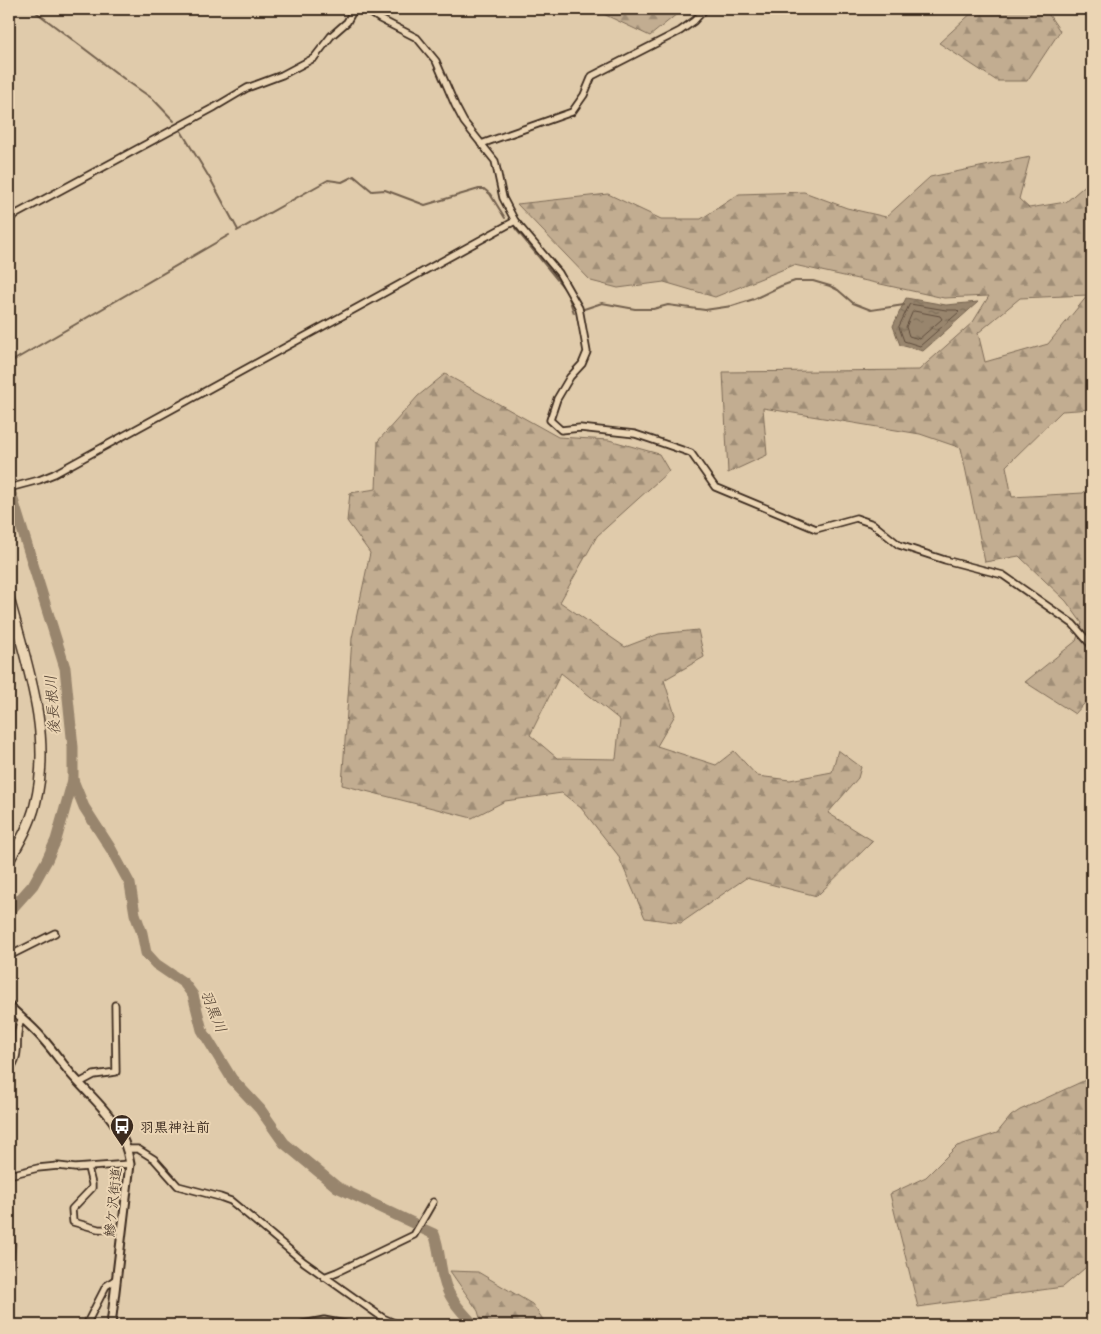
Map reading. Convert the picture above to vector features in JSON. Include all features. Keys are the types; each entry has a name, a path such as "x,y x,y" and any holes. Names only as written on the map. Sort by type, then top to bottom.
{"main road":[{"path":"9,598 34,692 41,752 39,787 34,807 9,861"}],"street":[{"path":"9,218 247,88 282,75 314,58 331,36 347,22 354,9"},
{"path":"365,9 380,20 417,38 436,62 464,122 495,161 503,198 516,221 558,273 579,308 587,352 582,364 557,398 550,420 561,430 580,428 635,434 691,453 715,487 816,528 856,518 872,524 899,545 945,560 1003,575 1073,624 1092,646"},
{"path":"481,144 572,112 584,95 592,76 680,31 694,21 705,9"},
{"path":"9,488 54,474 516,221"},
{"path":"9,956 55,933"},
{"path":"79,1083 94,1075 116,1072 115,1005"},
{"name":"鰺ケ沢街道","path":"9,1006 41,1037 112,1119 122,1134 128,1149 130,1164 111,1325"},
{"path":"9,1070 18,1050 17,1031 22,1018"},
{"path":"128,1149 138,1150 154,1158 178,1186 220,1197 230,1202 324,1277 383,1318 399,1325"},
{"path":"9,1175 38,1168 88,1168 130,1164"},
{"path":"88,1168 92,1188 72,1209 73,1222 98,1229 122,1230"},
{"path":"324,1277 414,1235 433,1202"},
{"path":"86,1325 106,1286 116,1279"},
{"path":"303,1325 324,1321 345,1325"}],"green space":[{"path":"596,9 683,9 650,36"},
{"path":"976,9 1045,9 1060,31 1027,81 997,81 939,43"},
{"path":"1030,157 1019,199 1029,208 1066,202 1089,182 1092,187 1092,409 1062,411 1006,466 1012,497 1083,493 1092,485 1092,695 1075,714 1025,682 1076,641 1082,623 1066,601 1019,556 985,562 961,448 920,434 763,408 767,455 728,473 723,372 919,370 973,322 989,296 944,298 794,265 715,297 664,282 618,288 591,281 517,204 608,194 661,219 701,219 739,194 804,192 847,208 886,217 930,177","holes":["1088,295 1048,344 985,362 978,333 1020,298"]},
{"path":"445,374 558,437 609,440 659,454 669,471 597,536 560,602 625,647 659,634 698,630 704,657 664,680 675,715 657,746 716,765 734,751 757,776 790,780 832,772 838,750 861,767 858,778 828,813 873,841 817,896 746,878 681,923 645,918 618,855 581,808 562,793 505,801 472,818 342,785 352,638 370,553 347,521 350,493 376,489 378,441 418,396","holes":["561,673 620,720 616,759 557,758 530,735"]},
{"path":"1092,1077 1092,1262 1063,1287 918,1307 890,1194 926,1177 957,1146 997,1133 1011,1116 1020,1110"},
{"path":"450,1271 478,1272 532,1304 547,1325 482,1325 478,1311"}],"water":[{"path":"906,298 946,305 978,302 923,351 900,345 893,326"}],"waterway":[{"path":"32,9 153,99 174,121"},
{"path":"181,131 238,230"},
{"path":"237,231 328,180 342,182 354,176 372,191 385,190 425,205 484,189 490,194 505,218"},
{"path":"515,228 564,288"},
{"path":"9,363 229,235"},
{"path":"584,309 602,303 635,309 653,309 668,305 705,310 732,306 754,299 795,281 813,281 830,286 838,290 853,303 871,310 904,305"},
{"path":"567,292 574,313"},
{"name":"後長根川","path":"9,487 65,668 73,747 73,780 56,840 33,885 9,912"},
{"name":"羽黒川","path":"73,780 84,807 111,849 130,884 135,914 142,933 146,953 156,964 184,983 193,995 202,1030 232,1079 260,1109 284,1143 337,1187 413,1223"},
{"name":"羽黒川","path":"423,1229 434,1234 446,1287 456,1304 474,1325"},
{"name":"後長根川","path":"9,1238 11,1244 9,1264"}],"place":[{"name":"羽黒神社前","path":"122,1147"}]}
